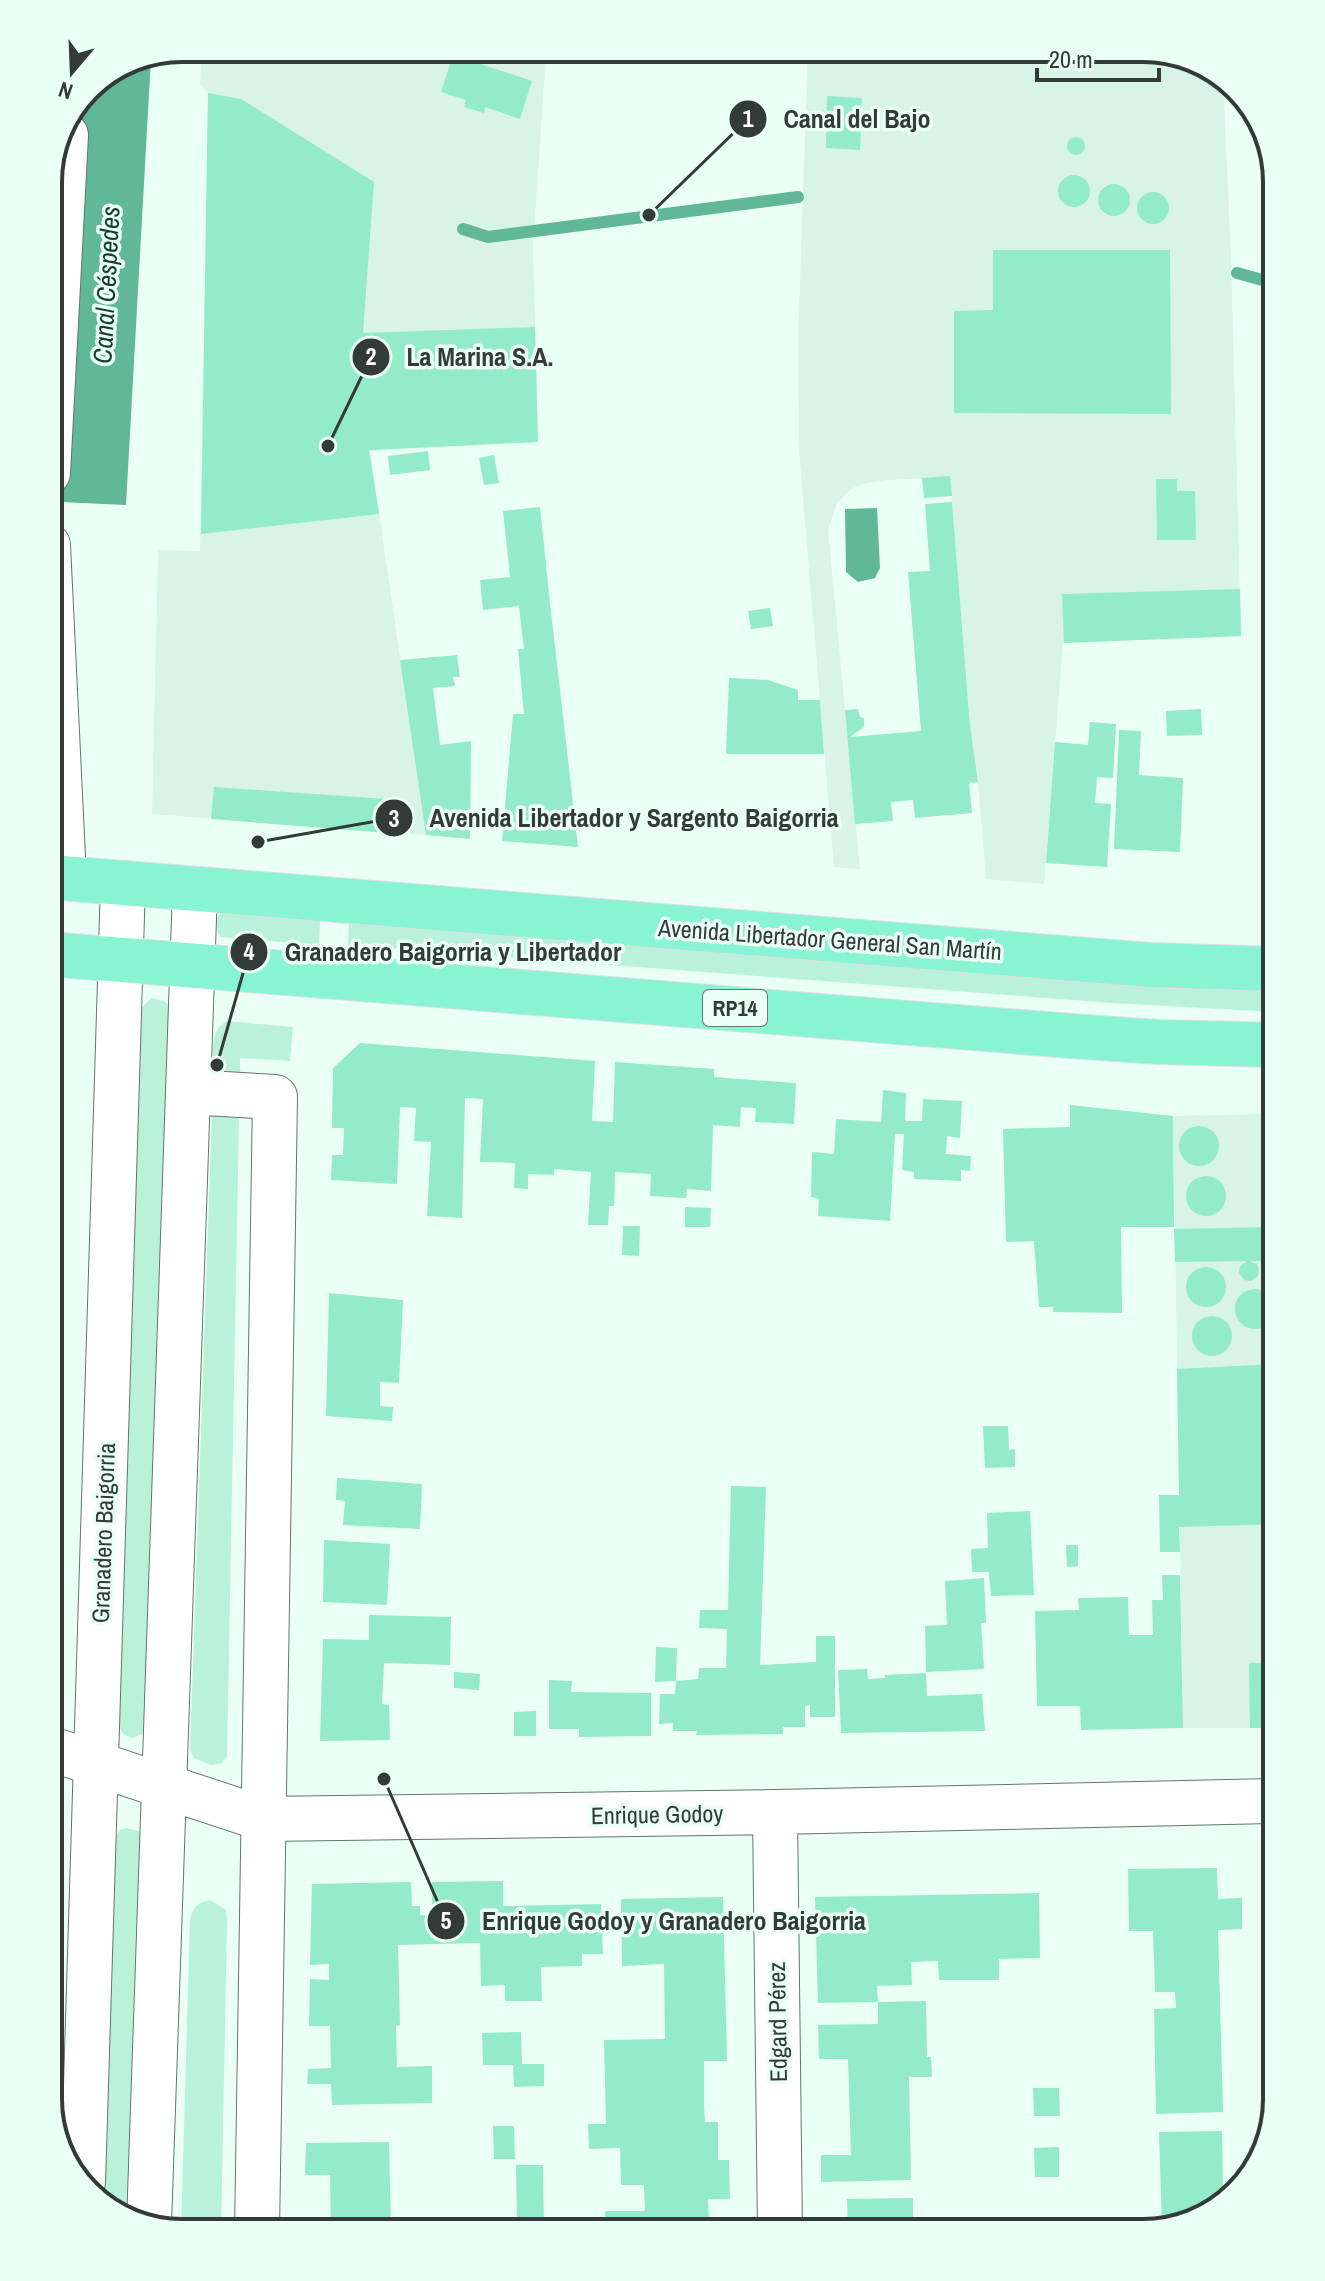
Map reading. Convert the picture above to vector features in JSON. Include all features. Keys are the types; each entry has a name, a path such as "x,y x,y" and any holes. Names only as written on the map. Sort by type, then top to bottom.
{"main road":[{"name":"Avenida Libertador General San Martín","path":"62,878 1151,965 1263,969"},
{"name":"RP14","path":"62,955 1071,1036 1263,1045"}],"street":[{"path":"62,210 65,158"},
{"name":"Granadero Baigorria","path":"83,2168 123,883"},
{"path":"149,2215 195,889"},
{"path":"188,1092 275,1097 257,2219"},
{"name":"Enrique Godoy","path":"62,1753 264,1819 1263,1801"},
{"name":"Edgard Pérez","path":"775,1812 780,2219"}],"shaded area":[{"path":"201,62 545,62 533,248 538,442 370,451 426,835 152,814 158,550 200,551 208,93 200,85"},
{"path":"808,62 1151,62 1196,74 1224,94 1241,636 1063,643 1044,884 986,879 950,477 889,480 853,488 837,503 828,529 860,869 834,867 799,451 798,338"},
{"path":"221,913 320,921 319,945 221,937 215,928"},
{"path":"349,921 1263,986 1263,1011 1112,1003 348,945"},
{"path":"152,998 170,1006 146,1732 133,1738 124,1735 118,1725 140,1009"},
{"path":"227,1021 293,1027 290,1061 240,1058 240,1074 215,1074 215,1036"},
{"path":"212,1111 236,1112 239,1118 227,1756 222,1763 211,1765 194,1758 190,1750"},
{"path":"1263,1114 1263,1728 1183,1728 1173,1116"},
{"path":"120,1830 138,1831 142,1836 133,2209 103,2189 114,1839"},
{"path":"210,1900 226,1910 227,1921 221,2219 181,2219 190,1920 196,1906"}],"water":[{"name":"Canal Céspedes","path":"151,67 126,505 62,502 82,117 85,112 112,112 112,85"},
{"path":"877,508 880,568 875,578 858,582 846,572 845,509"}],"building":[{"path":"451,62 474,62 532,81 520,119 485,107 484,113 464,107 466,100 441,92"},
{"path":"208,93 241,99 374,182 363,333 535,327 538,442 369,450 379,514 201,534"},
{"path":"827,96 862,98 860,150 826,148"},
{"path":"1076,137 1085,146 1076,155 1067,146"},
{"path":"1074,175 1085,180 1090,191 1085,202 1074,207 1063,202 1058,191 1063,180"},
{"path":"1114,184 1125,189 1130,200 1125,211 1114,216 1103,211 1098,200 1103,189"},
{"path":"1153,192 1164,197 1169,208 1164,219 1153,224 1142,219 1137,208 1142,197"},
{"path":"993,250 1170,250 1171,414 954,413 954,311 993,310"},
{"path":"428,451 430,470 390,475 388,456"},
{"path":"494,455 499,483 484,485 479,458"},
{"path":"950,476 952,496 924,498 922,478"},
{"path":"1156,479 1177,479 1177,491 1195,491 1196,540 1157,540"},
{"path":"952,502 970,726 978,782 969,783 972,813 915,818 913,800 891,802 893,821 855,824 845,710 858,709 860,717 864,718 864,727 850,737 921,731 908,572 930,571 925,504"},
{"path":"540,507 578,847 502,841 513,714 524,714 518,649 524,649 519,606 483,610 480,580 510,577 503,511"},
{"path":"1240,589 1241,636 1064,643 1062,594"},
{"path":"770,608 773,626 751,629 748,611"},
{"path":"457,655 460,677 453,677 455,686 433,688 440,745 471,741 470,839 426,835 400,660"},
{"path":"729,678 768,680 798,690 798,700 820,700 824,754 726,754"},
{"path":"1201,709 1202,735 1167,736 1166,711"},
{"path":"1090,722 1116,724 1113,778 1097,777 1095,803 1111,804 1107,867 1046,863 1055,742 1088,745"},
{"path":"1119,730 1141,731 1139,775 1183,778 1180,852 1114,849"},
{"path":"214,787 387,799 400,834 211,819"},
{"path":"360,1043 595,1061 592,1121 613,1122 615,1062 714,1069 714,1077 796,1083 794,1124 755,1122 756,1108 741,1107 740,1127 713,1125 711,1191 687,1189 686,1198 650,1196 651,1174 615,1172 614,1206 609,1206 608,1225 588,1225 591,1172 554,1169 554,1175 528,1174 528,1189 514,1188 515,1163 480,1162 483,1099 465,1098 462,1218 427,1216 431,1142 414,1141 416,1108 400,1107 397,1184 331,1180 332,1155 343,1155 344,1128 332,1128 333,1068"},
{"path":"883,1090 906,1093 905,1121 922,1121 923,1099 962,1101 960,1138 947,1136 946,1154 971,1156 970,1171 961,1170 961,1181 914,1179 914,1172 902,1170 904,1134 895,1134 890,1221 818,1216 819,1199 811,1197 812,1152 834,1154 836,1119 881,1122"},
{"path":"1070,1105 1173,1116 1174,1227 1121,1227 1122,1313 1053,1312 1053,1307 1039,1307 1034,1241 1006,1242 1003,1129 1070,1127"},
{"path":"1199,1126 1213,1132 1219,1146 1213,1160 1199,1166 1185,1160 1179,1146 1185,1132"},
{"path":"1206,1176 1220,1182 1226,1196 1220,1210 1206,1216 1192,1210 1186,1196 1192,1182"},
{"path":"685,1207 711,1208 710,1227 685,1227"},
{"path":"623,1226 640,1226 639,1256 622,1255"},
{"path":"1263,1227 1263,1261 1249,1261 1257,1264 1258,1276 1251,1281 1244,1280 1239,1273 1240,1266 1247,1261 1175,1262 1174,1229"},
{"path":"1206,1267 1220,1273 1226,1287 1220,1301 1206,1307 1192,1301 1186,1287 1192,1273"},
{"path":"1255,1289 1263,1290 1263,1328 1255,1329 1241,1323 1235,1309 1241,1295"},
{"path":"329,1293 403,1300 399,1383 380,1382 380,1406 393,1407 392,1421 326,1416"},
{"path":"1212,1316 1226,1322 1232,1336 1226,1350 1212,1356 1198,1350 1192,1336 1198,1322"},
{"path":"1263,1365 1263,1524 1179,1527 1180,1552 1160,1552 1159,1495 1179,1495 1177,1369"},
{"path":"983,1426 1008,1426 1009,1450 1015,1449 1015,1467 985,1468"},
{"path":"337,1478 422,1484 420,1529 343,1525 345,1501 336,1500"},
{"path":"731,1486 766,1487 760,1665 816,1662 816,1636 835,1636 835,1717 810,1717 810,1705 805,1706 805,1727 783,1727 783,1734 696,1735 697,1731 673,1731 673,1723 659,1724 660,1694 675,1694 676,1681 698,1679 699,1668 726,1668 727,1629 699,1628 700,1610 728,1610"},
{"path":"1030,1511 1034,1595 991,1596 989,1572 972,1572 971,1549 988,1548 987,1513"},
{"path":"324,1540 390,1544 387,1605 323,1602"},
{"path":"1066,1545 1078,1545 1078,1566 1067,1567"},
{"path":"1162,1575 1180,1575 1183,1728 1081,1730 1080,1706 1037,1706 1035,1611 1079,1610 1078,1598 1128,1597 1129,1635 1153,1635 1152,1600 1163,1600"},
{"path":"984,1578 986,1623 981,1623 984,1669 926,1672 925,1626 947,1625 945,1581"},
{"path":"369,1615 451,1617 450,1665 384,1663 382,1704 389,1705 390,1740 320,1741 323,1639 369,1640"},
{"path":"656,1647 677,1648 676,1681 655,1682"},
{"path":"1249,1663 1263,1663 1263,1728 1250,1728"},
{"path":"867,1669 868,1679 926,1673 927,1696 982,1694 985,1731 841,1733 838,1670"},
{"path":"454,1672 480,1674 479,1690 454,1688"},
{"path":"549,1680 572,1681 571,1692 651,1693 651,1736 579,1737 579,1729 549,1729"},
{"path":"536,1711 536,1736 514,1736 514,1712"},
{"path":"1217,1868 1218,1899 1242,1898 1242,1929 1218,1930 1223,2112 1156,2114 1154,2009 1176,2008 1175,1992 1155,1992 1153,1931 1129,1931 1128,1869"},
{"path":"503,1881 503,1906 601,1904 603,1954 582,1954 582,1966 541,1967 542,2001 505,2001 505,1985 481,1986 480,1943 398,1945 400,2025 396,2026 397,2067 432,2066 432,2103 332,2105 331,2084 307,2084 308,2069 331,2068 330,2026 309,2026 310,1979 329,1980 329,1964 310,1965 312,1884 411,1882 412,1906 420,1906 420,1915 432,1915 432,1882"},
{"path":"1039,1893 1040,1958 999,1959 999,1980 939,1980 938,1961 911,1962 912,1985 877,1986 878,2002 818,2003 815,1897"},
{"path":"723,1897 727,2061 704,2061 704,2104 705,2122 718,2122 718,2160 729,2160 730,2199 708,2199 709,2219 605,2219 605,2211 645,2211 644,2185 621,2185 620,2148 589,2149 588,2124 606,2124 604,2040 665,2039 664,1964 622,1966 621,1899"},
{"path":"926,2001 927,2057 931,2057 932,2077 909,2077 911,2180 821,2182 821,2155 851,2155 848,2059 819,2059 818,2025 878,2024 878,2002"},
{"path":"521,2032 522,2064 544,2064 544,2086 514,2087 513,2065 483,2065 482,2033"},
{"path":"1033,2088 1059,2088 1060,2116 1034,2116"},
{"path":"493,2126 514,2126 515,2159 494,2159"},
{"path":"1222,2131 1223,2188 1196,2207 1162,2217 1159,2132"},
{"path":"389,2142 391,2219 331,2219 330,2175 305,2175 306,2143"},
{"path":"1059,2147 1059,2177 1035,2177 1034,2148"},
{"path":"516,2165 543,2165 544,2219 517,2219"},
{"path":"913,2198 913,2219 848,2219 847,2199"}],"waterway":[{"path":"463,229 488,237 798,197"},
{"path":"1237,273 1263,280"}],"place":[{"name":"Canal del Bajo","path":"649,215"},
{"name":"La Marina S.A.","path":"328,446"},
{"name":"Avenida Libertador y Sargento Baigorria","path":"258,842"},
{"name":"Granadero Baigorria y Libertador","path":"217,1065"},
{"name":"Enrique Godoy y Granadero Baigorria","path":"384,1779"}]}
